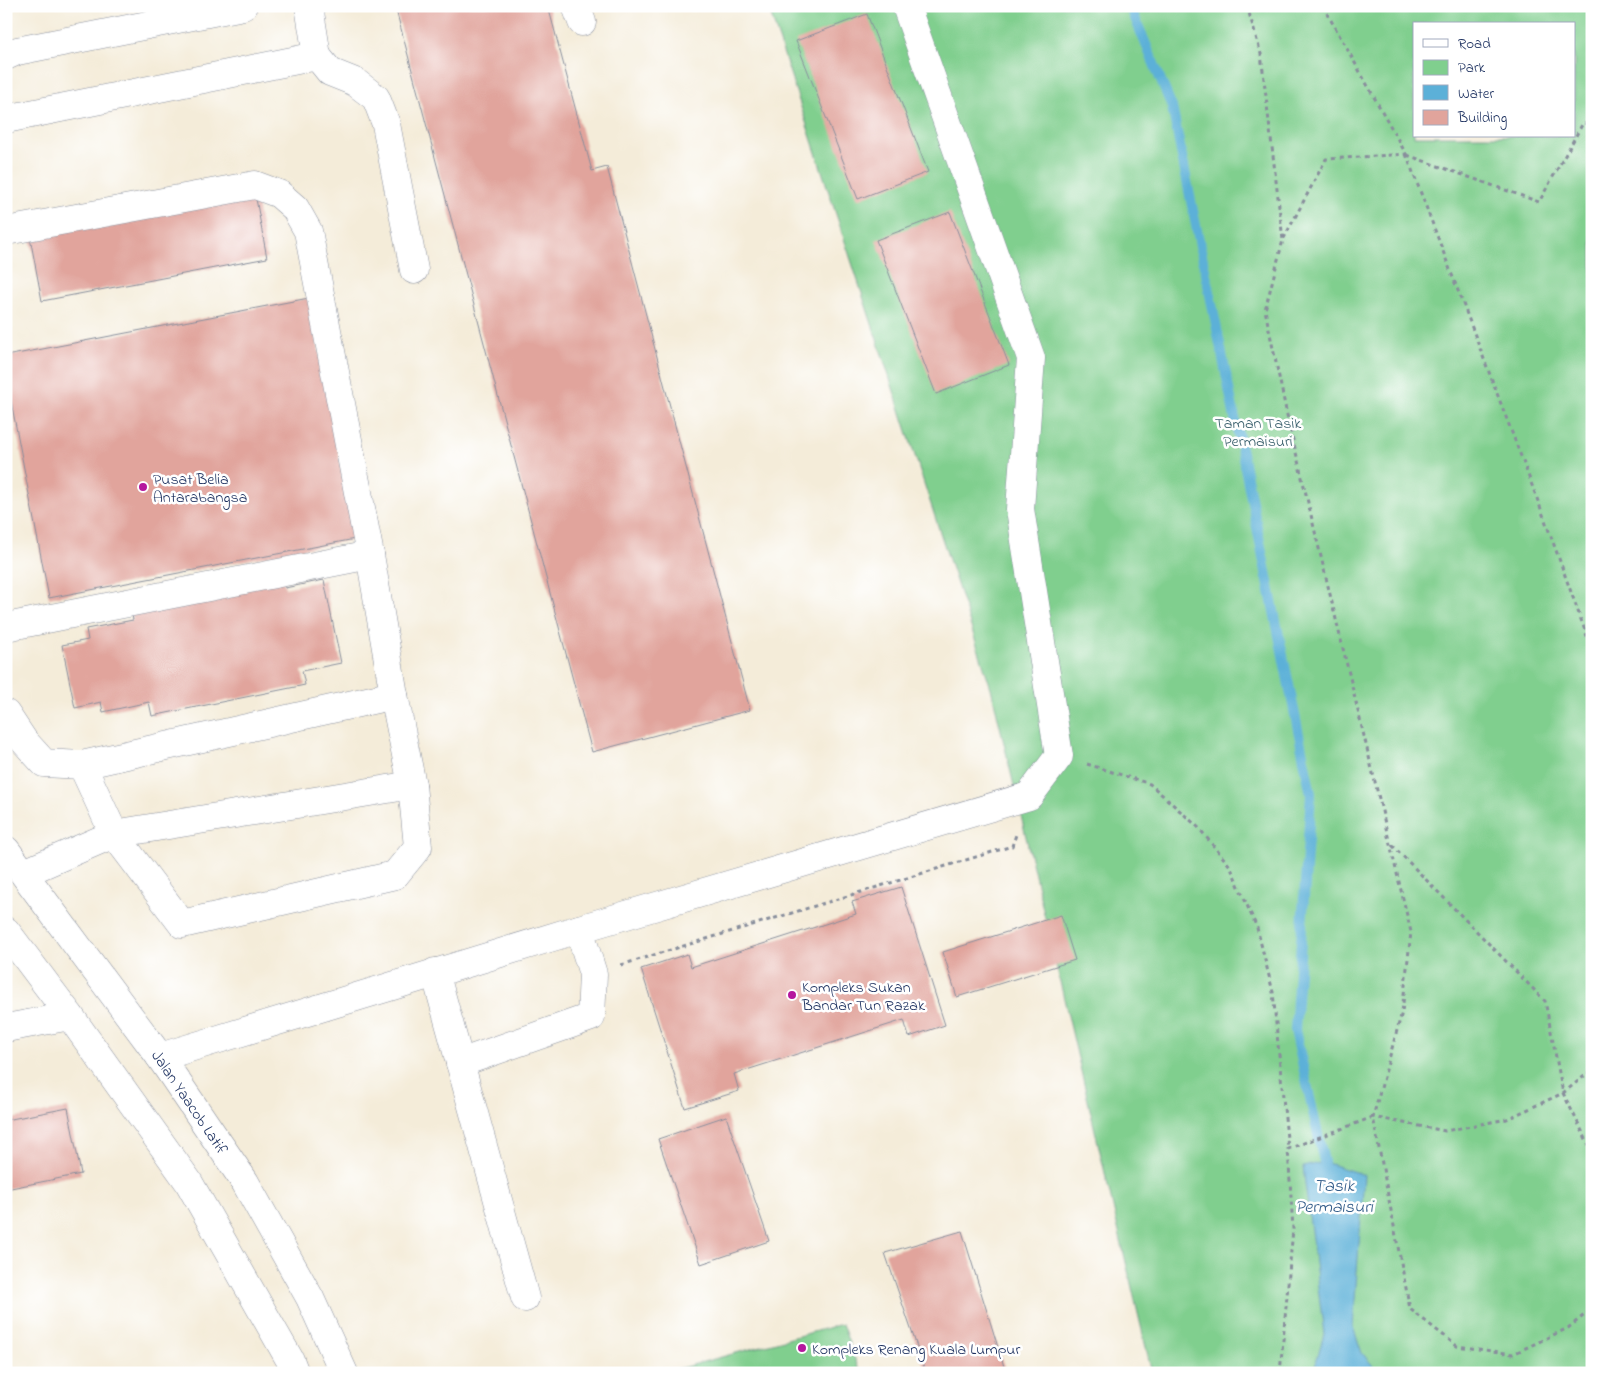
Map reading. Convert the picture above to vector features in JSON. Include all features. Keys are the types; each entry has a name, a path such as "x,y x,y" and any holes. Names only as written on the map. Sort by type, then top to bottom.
{"street":[{"path":"6,56 26,50 243,6"},
{"path":"309,6 317,56 330,72 355,82 376,98 386,124 414,270"},
{"path":"160,1057 435,972 1030,796 1058,756 1020,509 1031,358 906,6"},
{"path":"6,119 317,56"},
{"path":"6,231 255,186 279,194 295,208 308,231 412,785 418,847 395,875 182,924 114,834 82,765"},
{"path":"6,627 370,555"},
{"path":"6,714 24,741 44,763 82,765 394,695"},
{"path":"24,873 114,834 412,785"},
{"name":"Jalan Yaacob Latif","path":"6,850 160,1057 245,1182 310,1298 344,1373"},
{"path":"460,1062 591,1017 593,974 579,929"},
{"path":"6,931 70,1016 188,1180 290,1360 295,1373"},
{"path":"435,972 524,1298"},
{"path":"6,1028 70,1016"}],"path":[{"path":"1248,6 1261,54 1283,240"},
{"path":"1323,6 1406,154 1537,499 1592,650"},
{"path":"1576,136 1583,123 1592,124"},
{"path":"1575,138 1539,202 1406,154 1326,159 1283,240 1265,310 1290,424 1412,932 1402,1012 1373,1117 1410,1309 1457,1346 1513,1354 1568,1328 1592,1309"},
{"path":"1058,756 1150,784 1198,827 1230,866 1257,928 1273,992 1288,1149 1293,1229 1280,1373"},
{"path":"593,974 1012,846 1030,796"},
{"path":"1390,844 1545,1001 1563,1093 1592,1152"},
{"path":"1288,1149 1373,1117 1445,1131 1507,1119 1563,1093 1592,1070"}],"green space":[{"name":"Taman Tasik Permaisuri","path":"768,6 1592,6 1592,1373 1152,1373 991,688"},
{"name":"Kompleks Renang Kuala Lumpur","path":"842,1324 860,1373 663,1373"}],"water":[{"name":"Tasik Permaisuri","path":"1324,1162 1364,1175 1353,1327 1362,1353 1379,1373 1313,1373 1324,1334 1303,1167"}],"building":[{"path":"395,6 548,6 592,171 607,167 750,710 592,752"},
{"path":"867,14 928,172 858,199 796,41"},
{"path":"254,188 267,258 42,301 29,232"},
{"path":"950,212 1009,365 936,394 876,240"},
{"path":"309,298 355,539 49,598 6,375 6,356"},
{"path":"282,574 285,588 324,580 341,663 302,671 305,685 152,716 149,702 103,712 101,702 75,708 62,645 88,640 86,629 133,620 130,606"},
{"name":"Kompleks Sukan Bandar Tun Razak","path":"901,887 945,1025 909,1037 904,1020 734,1074 739,1091 685,1108 641,969 687,954 691,967 856,914 852,902"},
{"path":"1061,915 1075,960 957,997 943,952"},
{"path":"68,1108 81,1174 6,1189 6,1120"},
{"path":"726,1116 769,1241 701,1264 658,1139"},
{"path":"962,1231 1006,1373 926,1373 885,1253"}],"waterway":[{"path":"1130,6 1172,107 1311,794 1295,1030 1324,1162"}],"place":[{"name":"Pusat Belia Antarabangsa","path":"143,487"},
{"name":"Kompleks Sukan Bandar Tun Razak","path":"792,995"},
{"name":"Kompleks Renang Kuala Lumpur","path":"802,1348"}]}
